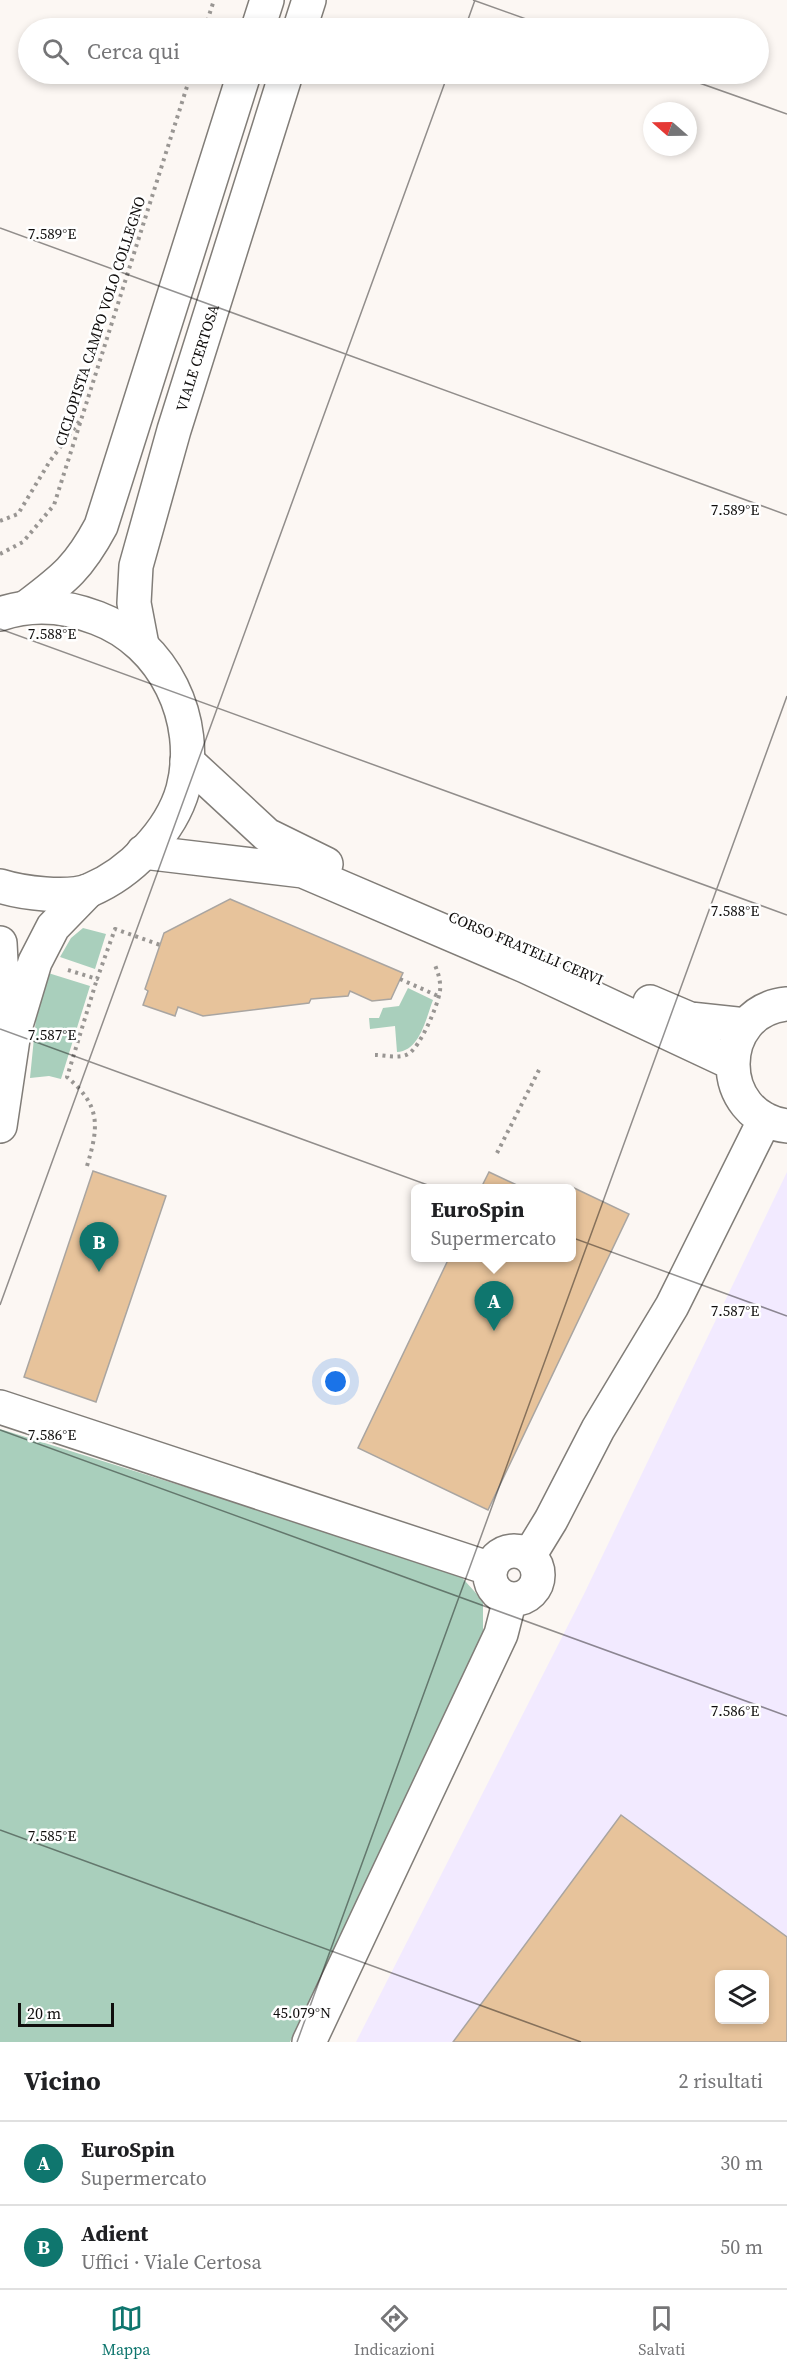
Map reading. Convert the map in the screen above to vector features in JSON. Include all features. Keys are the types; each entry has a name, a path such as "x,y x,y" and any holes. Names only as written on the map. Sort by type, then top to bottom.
{"street":[{"path":"261,18 267,0"},
{"path":"303,18 309,0"},
{"path":"14,610 68,575 86,554 101,526 241,84"},
{"name":"VIALE CERTOSA","path":"142,645 134,603 136,566 174,430 283,84"},
{"path":"0,1126 14,1032 35,962 53,927 88,891 117,874 143,852 168,822 182,790 187,761 182,709 168,676 142,645 112,623 77,610 14,610"},
{"name":"CORSO FRATELLI CERVI","path":"187,761 267,835 317,861 690,1019 746,1025"},
{"name":"CORSO FRATELLI CERVI","path":"143,852 303,871 529,968 732,1063"},
{"path":"0,886 23,893 53,894 88,891"},
{"path":"0,943 1,962 14,1032"},
{"path":"529,1556 551,1520 598,1429 672,1306 776,1122 757,1115 743,1100 734,1080 732,1063 737,1041 746,1025 760,1013 777,1005 787,1004"},
{"path":"0,1407 491,1569"},
{"path":"507,1552 522,1552 529,1556 537,1568 538,1582 530,1594 517,1599 503,1596 492,1584 491,1569 495,1561 507,1552"},
{"path":"309,2042 501,1634 510,1599"}],"path":[{"path":"208,18 214,0"},
{"name":"CICLOPISTA CAMPO VOLO COLLEGNO","path":"0,554 23,542 54,505 188,84"},
{"path":"0,521 18,514 50,461 83,416"},
{"path":"87,1166 94,1145 96,1128 94,1114 85,1094 67,1077 97,980 116,928 160,945"},
{"path":"375,1054 400,1057 414,1050 419,1044 438,996 440,978 434,962 429,957"},
{"path":"35,962 97,980"},
{"path":"400,979 438,996"},
{"path":"497,1153 540,1068"}],"shaded area":[{"path":"787,1172 787,2042 356,2042 584,1594"}],"green space":[{"path":"83,928 106,934 95,969 60,957 71,938"},
{"path":"45,972 90,986 61,1079 49,1076 30,1078 39,988"},
{"path":"408,988 433,1000 417,1040 405,1050 397,1052 395,1026 370,1029 369,1018 379,1018 383,1008 399,1006"},
{"path":"0,1429 457,1572 483,1601 483,1637 290,2042 0,2042"}],"building":[{"path":"230,899 403,973 391,999 372,1001 350,991 348,996 311,999 309,1003 203,1016 178,1007 175,1016 143,1005 148,991 145,989 164,933"},
{"path":"93,1171 166,1196 96,1402 24,1377"},
{"path":"489,1172 514,1184 483,1184"},
{"path":"576,1189 629,1214 488,1510 358,1448 447,1262 576,1262"},
{"path":"621,1815 787,1937 787,2042 453,2042"}],"place":[{"name":"Adient","path":"99,1272"},
{"name":"EuroSpin","path":"494,1331"}]}
